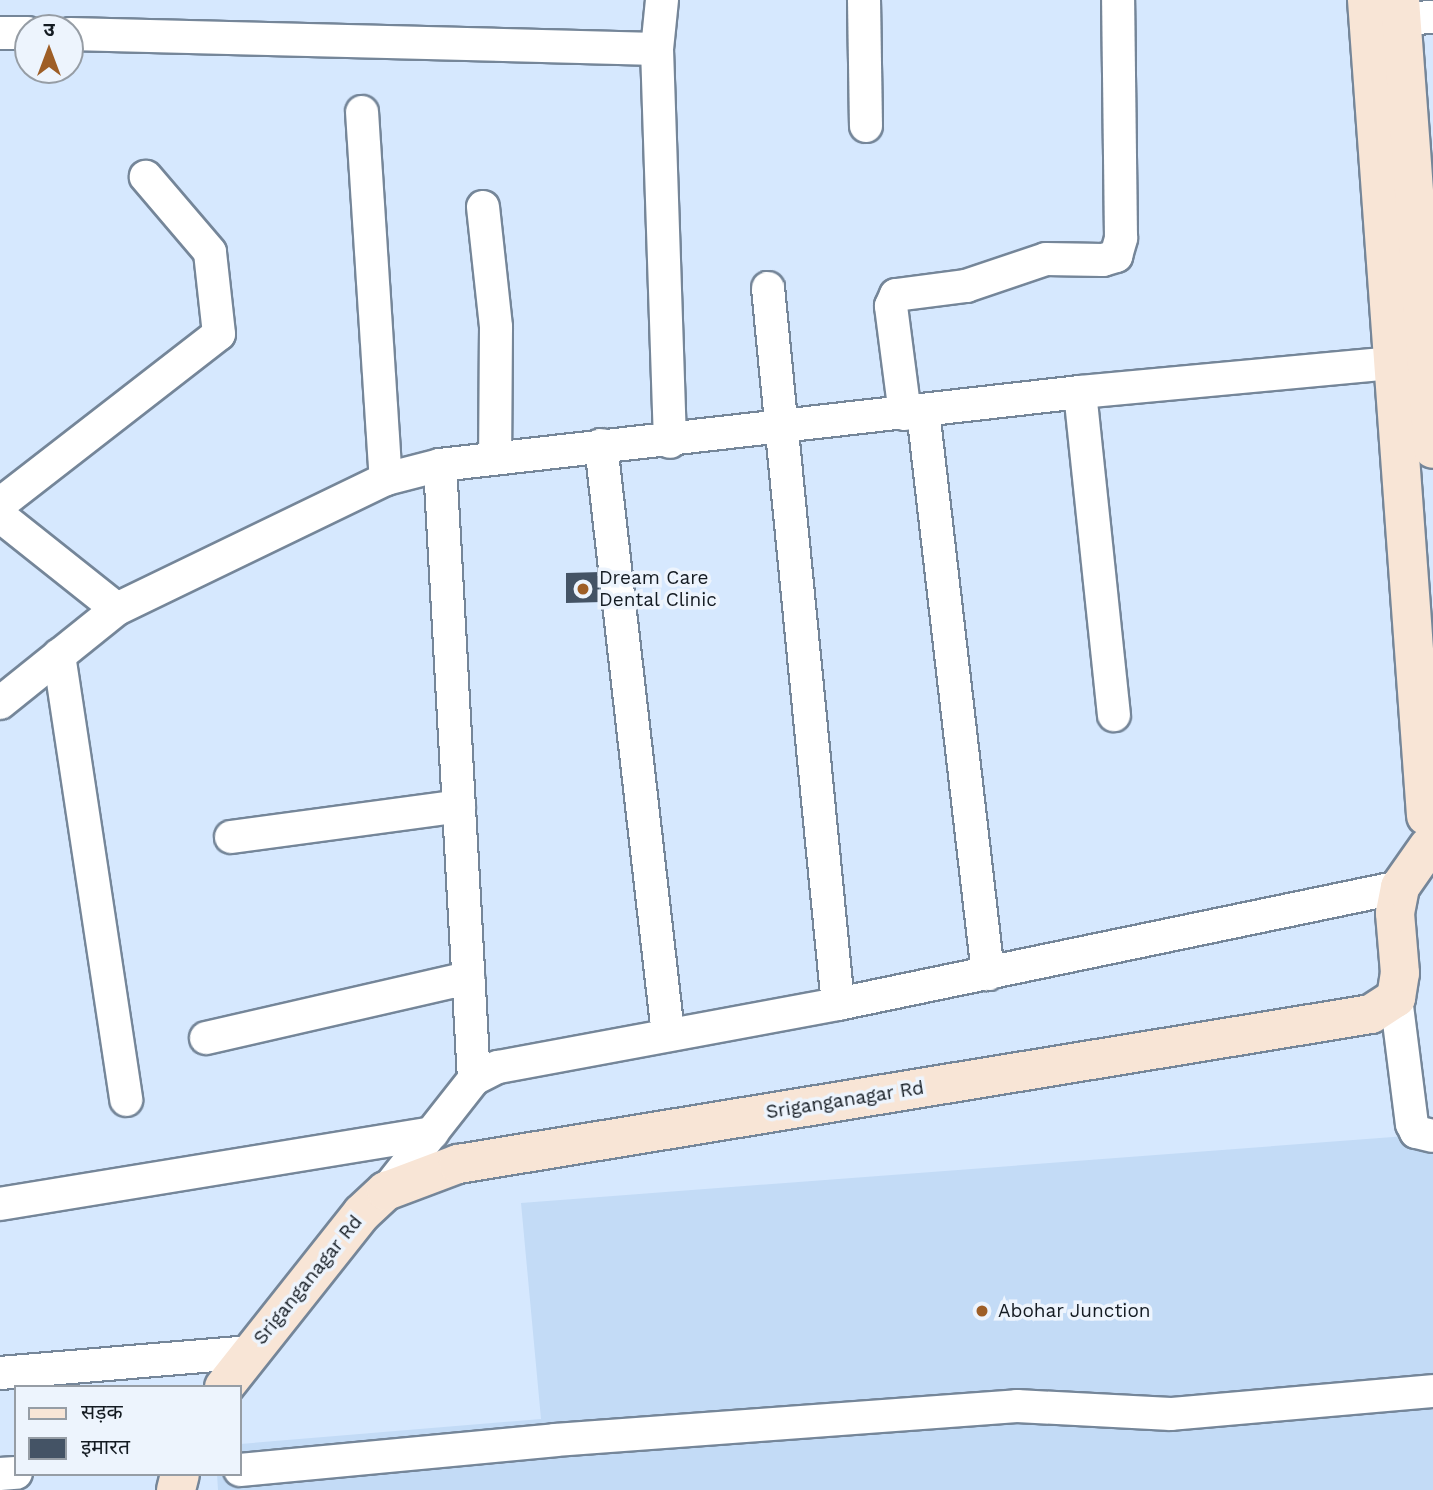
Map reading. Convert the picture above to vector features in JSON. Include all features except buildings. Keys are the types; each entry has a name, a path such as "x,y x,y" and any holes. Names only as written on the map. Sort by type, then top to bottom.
{"main road":[{"path":"1367,0 1433,449"},
{"path":"1396,998 1401,973 1395,913 1400,887 1430,831 1412,12"},
{"name":"Sriganganagar Rd","path":"225,1385 362,1213 386,1191 458,1164 1371,1014 1396,998"}],"street":[{"path":"662,0 657,49 670,442"},
{"path":"864,0 866,126"},
{"path":"988,974 914,413 891,306 897,295 965,286 1046,259 1103,260 1116,256 1121,238 1118,0"},
{"path":"84,34 657,49"},
{"path":"362,112 386,479"},
{"path":"0,504 219,334 210,252 146,177"},
{"path":"483,208 495,316 495,458"},
{"path":"768,288 778,428 838,1004"},
{"path":"0,703 117,609 386,479 440,465 601,445 670,442 1080,392 1418,361"},
{"path":"1080,392 1114,715"},
{"path":"601,445 668,1034"},
{"path":"440,465 474,1079"},
{"path":"0,516 117,609"},
{"path":"60,655 126,1100"},
{"path":"231,836 459,806"},
{"path":"386,1191 474,1079 498,1067 838,1004 1400,887"},
{"path":"206,1038 468,978"},
{"path":"1396,998 1412,1124 1416,1132 1429,1135"},
{"path":"0,1204 432,1133"},
{"path":"0,1373 249,1352"},
{"path":"242,1470 555,1440 1017,1406 1171,1414 1433,1391"}],"shaded area":[{"name":"Abohar Junction","path":"1433,1134 1433,1490 218,1490 217,1476 242,1476 242,1444 541,1419 521,1203"}],"place":[{"name":"Dream Care Dental Clinic","path":"583,589"},
{"name":"Abohar Junction","path":"982,1311"}]}
